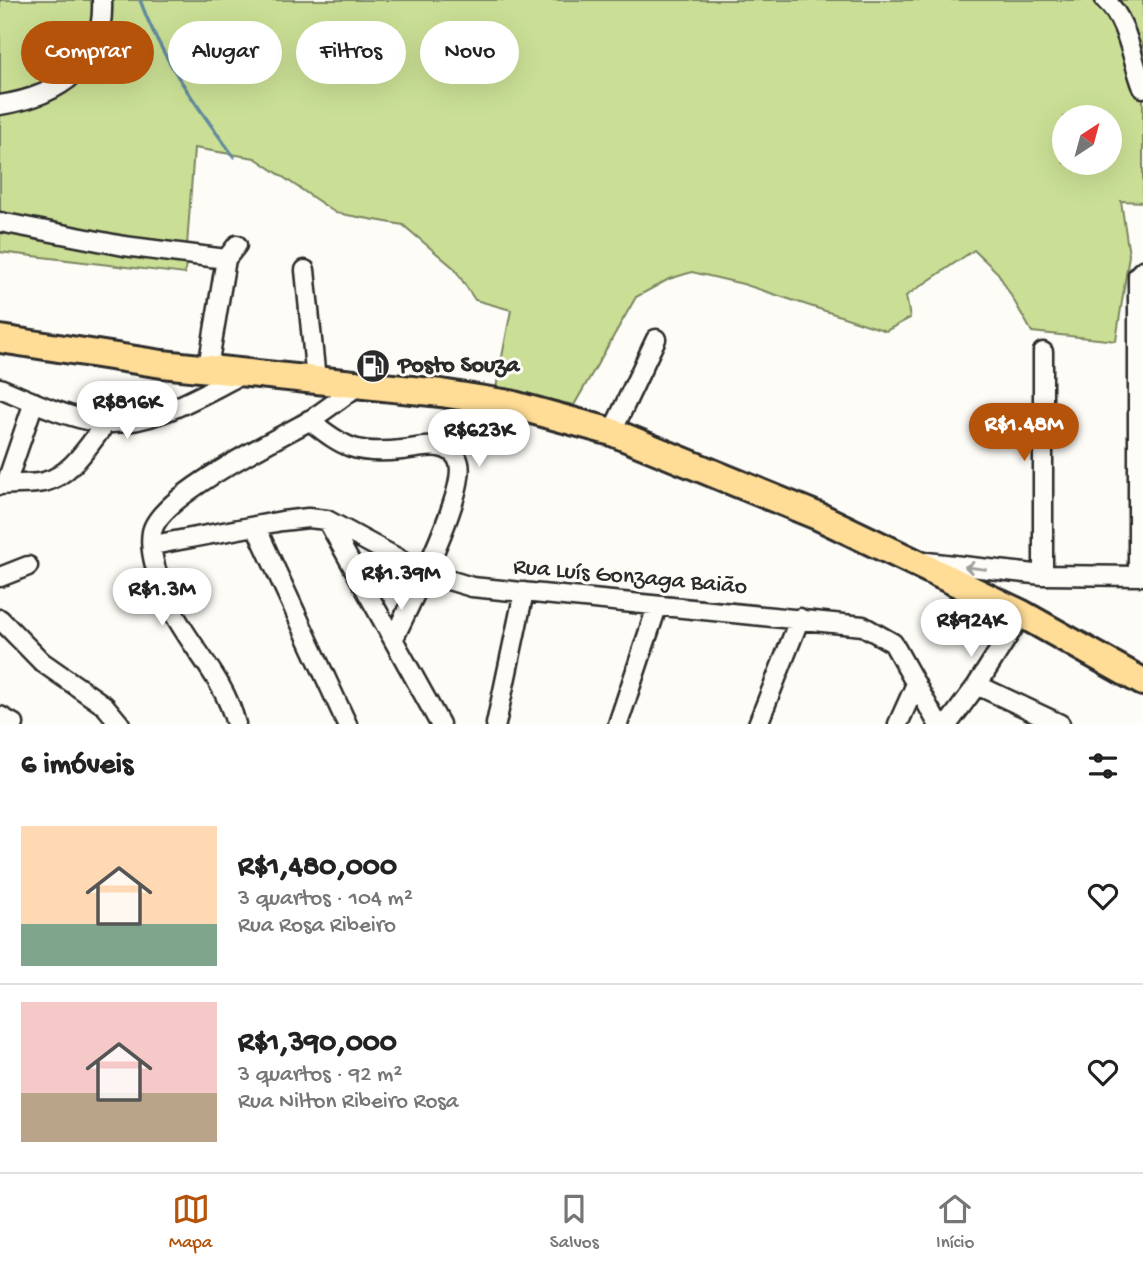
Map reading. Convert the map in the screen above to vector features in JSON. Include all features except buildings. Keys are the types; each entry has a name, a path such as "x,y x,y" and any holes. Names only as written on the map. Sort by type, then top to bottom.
{"highway":[{"path":"0,339 162,364 208,367 510,404 612,432 820,517 1022,614 1143,682"}],"street":[{"path":"0,104 44,95 72,76 88,58 98,35 102,0"},
{"path":"1105,0 1113,7 1121,25 1143,88"},
{"path":"0,222 124,246 232,252 208,367"},
{"path":"305,270 316,380"},
{"path":"908,559 1043,575 1141,576 1140,272"},
{"path":"612,432 656,339"},
{"path":"1043,352 1043,575"},
{"path":"0,388 34,402 106,423 130,421 162,413 248,372"},
{"path":"236,724 229,698 169,604 157,569 152,534 155,525 171,506 212,475 309,420 359,385"},
{"path":"34,402 3,484 41,483 55,478 69,468 106,423"},
{"path":"309,420 346,447 363,453 438,446 454,454 460,471 425,573 394,638"},
{"path":"153,545 308,518 327,520 440,724"},
{"name":"Rua Luís Gonzaga Baião","path":"327,520 425,573 471,587 863,626 893,643 939,724"},
{"path":"256,527 347,724"},
{"path":"0,578 28,566"},
{"path":"496,724 524,592"},
{"path":"618,724 657,607"},
{"path":"948,724 977,685 1022,614"},
{"path":"758,724 800,618"},
{"path":"0,620 42,662 105,706 120,724"},
{"path":"898,724 916,684"},
{"path":"977,685 1060,724"},
{"path":"0,716 14,724"}],"green space":[{"path":"0,0 1143,0 1143,202 1121,201 1129,255 1116,341 1032,332 998,273 974,250 906,296 910,318 886,331 743,284 692,272 669,279 636,297 574,405 496,388 511,310 475,300 454,268 403,225 336,213 255,158 194,148 185,274 0,252"}],"waterway":[{"path":"140,0 169,62 234,157"}],"place":[{"name":"Posto Souza","path":"373,366"}]}
